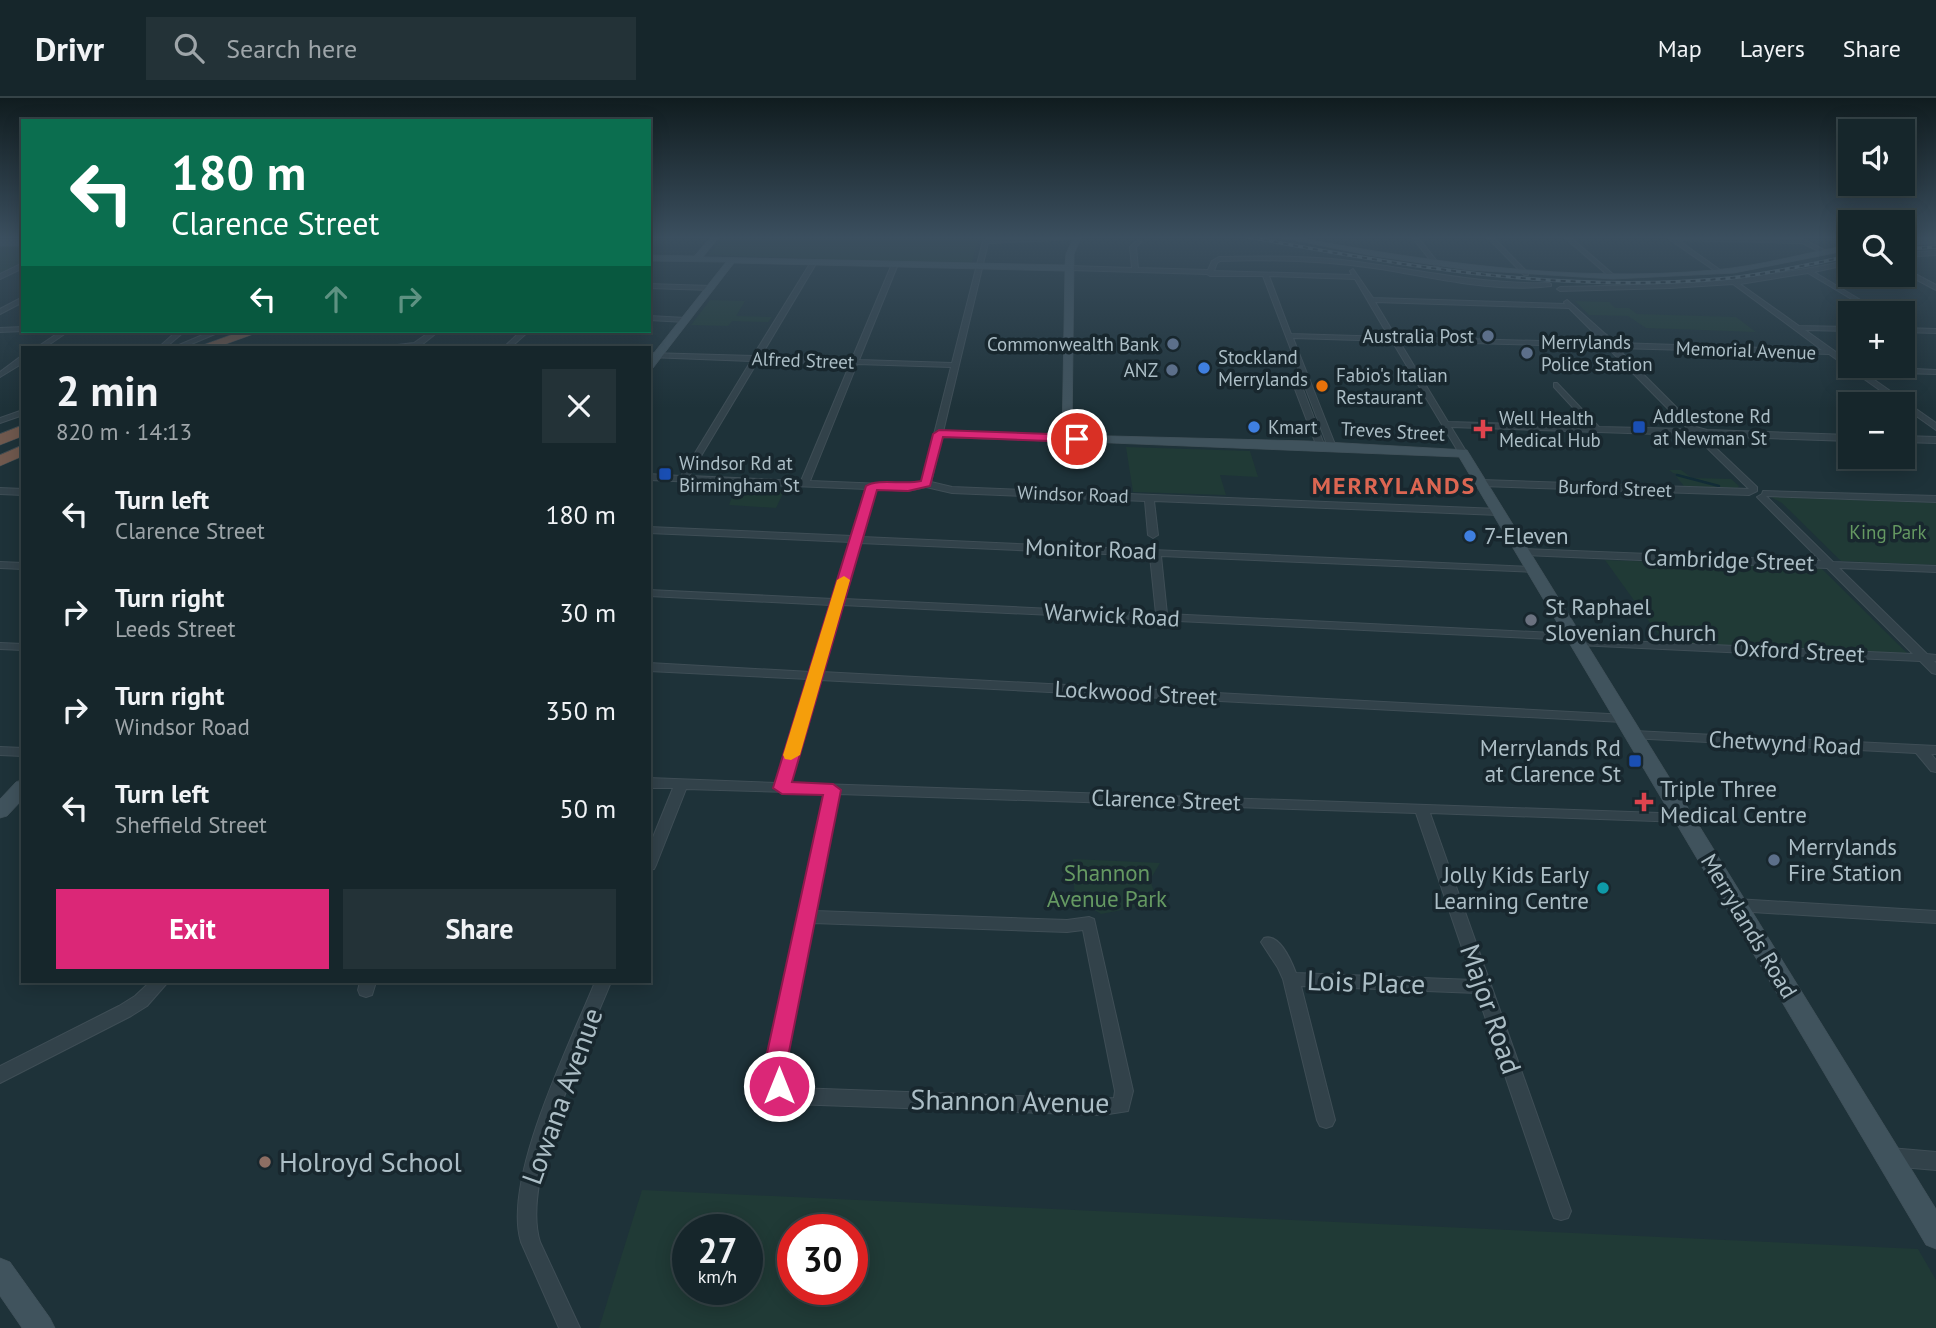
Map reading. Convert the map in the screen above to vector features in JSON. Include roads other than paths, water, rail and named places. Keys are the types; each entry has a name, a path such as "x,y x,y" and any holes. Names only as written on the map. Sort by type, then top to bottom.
{"highway":[{"path":"208,346 250,333"},
{"path":"221,346 251,333"},
{"path":"237,346 267,333"},
{"path":"0,430 21,422"},
{"path":"0,440 21,431"},
{"path":"0,448 21,439"},
{"path":"0,461 21,451"}],"main road":[{"path":"654,355 707,293"},
{"path":"1066,438 1069,293"},
{"name":"Treves Street","path":"1066,438 1290,449 1326,447 1463,453"},
{"name":"Merrylands Road","path":"1463,453 1936,1235"},
{"path":"0,811 21,792"},
{"path":"0,1272 40,1328"}],"street":[{"path":"683,479 796,293"},
{"path":"804,484 883,293"},
{"path":"926,484 973,293"},
{"path":"1264,293 1326,447"},
{"path":"1271,293 1326,447"},
{"name":"Merrylands Road","path":"1368,293 1463,453"},
{"path":"1559,293 1691,430"},
{"path":"1749,293 1838,357"},
{"path":"0,312 21,300"},
{"path":"1372,300 1571,306"},
{"path":"651,318 686,320"},
{"path":"1797,328 1838,329"},
{"path":"0,330 21,329"},
{"path":"1915,330 1936,331"},
{"path":"42,346 62,333"},
{"path":"164,346 179,333"},
{"path":"182,346 213,333"},
{"path":"407,346 416,345 432,333"},
{"path":"508,346 523,333"},
{"name":"Memorial Avenue","path":"1288,336 1831,352"},
{"name":"Alfred Street","path":"654,355 956,365"},
{"path":"0,375 21,360"},
{"path":"1915,371 1936,372"},
{"path":"1868,378 1936,427"},
{"path":"1557,385 1597,429"},
{"path":"0,421 21,413"},
{"path":"1924,418 1936,419"},
{"path":"1446,424 1691,430 1704,435 1838,438"},
{"name":"Treves Street","path":"939,434 1066,438"},
{"path":"1704,435 1828,564 1936,670"},
{"path":"1915,439 1936,440"},
{"name":"Windsor Road","path":"651,477 908,488 926,484 952,490 1499,512"},
{"name":"Burford Street","path":"1481,483 1936,499"},
{"path":"782,788 872,486"},
{"path":"0,491 21,492"},
{"path":"1149,497 1153,535"},
{"name":"Monitor Road","path":"651,530 1534,569"},
{"name":"Cambridge Street","path":"1523,551 1936,569"},
{"path":"1155,552 1162,618"},
{"path":"0,565 21,566"},
{"name":"Warwick Road","path":"651,593 1576,639"},
{"name":"Oxford Street","path":"1576,639 1936,658"},
{"path":"0,646 21,647"},
{"name":"Lockwood Street","path":"651,667 1623,718"},
{"name":"Chetwynd Road","path":"1634,735 1936,750"},
{"path":"1919,749 1936,768"},
{"path":"0,751 21,752"},
{"name":"Clarence Street","path":"651,783 1683,817"},
{"path":"651,860 681,785"},
{"name":"Shannon Avenue","path":"808,917 1067,926 1089,923 1124,1091 1122,1105 1102,1107 792,1096 779,1086 775,1067 833,790"},
{"name":"Major Road","path":"1421,808 1561,1210"},
{"path":"1737,905 1936,917"},
{"name":"Lois Place","path":"1269,942 1291,979 1326,1120"},
{"name":"Lois Place","path":"1291,979 1484,987"},
{"path":"0,1075 125,1011 141,1001 159,983"},
{"name":"Lowana Avenue","path":"570,1328 526,1228 526,1191 538,1147 603,983"},
{"path":"1889,1157 1936,1161"}],"waterway":[{"path":"1677,475 1719,486"}],"place":[{"name":"Australia Post","path":"1488,336"},
{"name":"Commonwealth Bank","path":"1173,344"},
{"name":"Merrylands Police Station","path":"1527,353"},
{"name":"Stockland Merrylands","path":"1204,368"},
{"name":"ANZ","path":"1172,370"},
{"name":"Fabio's Italian Restaurant","path":"1322,386"},
{"name":"Kmart","path":"1254,427"},
{"name":"Addlestone Rd at Newman St","path":"1639,427"},
{"name":"Well Health Medical Hub","path":"1483,429"},
{"name":"Windsor Rd at Birmingham St","path":"665,474"},
{"name":"7-Eleven","path":"1470,536"},
{"name":"St Raphael Slovenian Church","path":"1531,620"},
{"name":"Merrylands Rd at Clarence St","path":"1635,761"},
{"name":"Triple Three Medical Centre","path":"1644,802"},
{"name":"Merrylands Fire Station","path":"1774,860"},
{"name":"Jolly Kids Early Learning Centre","path":"1603,888"},
{"name":"Holroyd School","path":"265,1162"}],"district":[{"name":"MERRYLANDS","path":"1394,486"}],"park label":[{"name":"King Park","path":"1888,532"},
{"name":"Shannon Avenue Park","path":"1107,886"}]}
